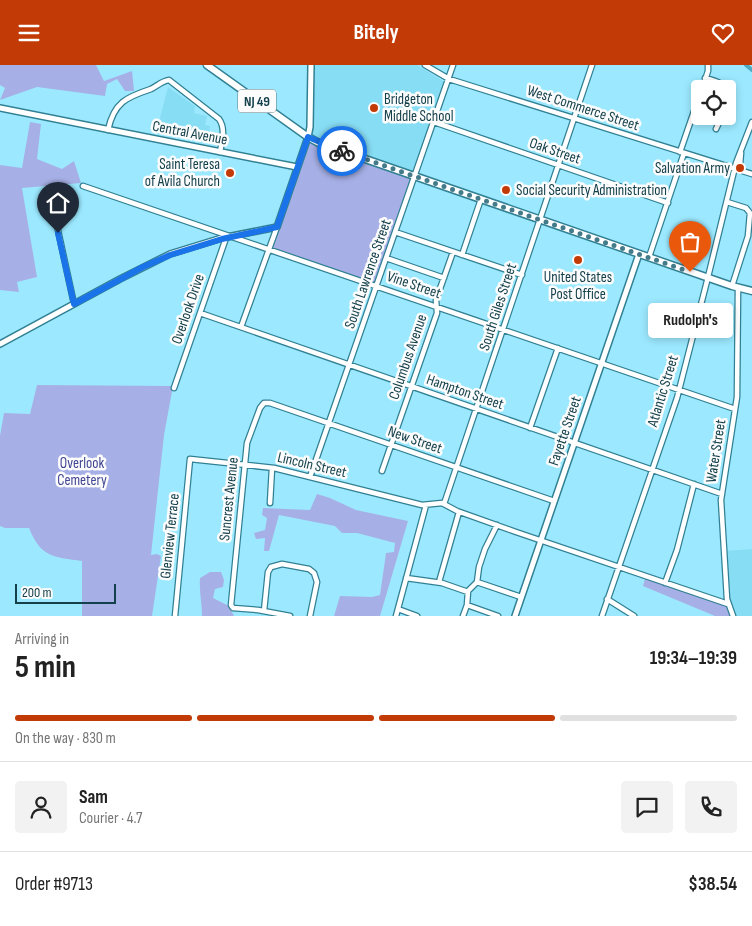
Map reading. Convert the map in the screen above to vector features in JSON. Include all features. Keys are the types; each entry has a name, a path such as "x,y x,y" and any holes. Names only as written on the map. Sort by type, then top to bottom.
{"highway":[{"name":"NJ 49","path":"207,65 308,137 326,146 708,278 751,290"}],"main road":[{"path":"0,344 162,258 229,237 277,227 308,137 311,65"},
{"name":"Central Avenue","path":"0,108 297,167"},
{"name":"Fayette Street","path":"515,616 639,254"}],"street":[{"name":"West Commerce Street","path":"425,65 449,79 752,174"},
{"name":"South Lawrence Street","path":"310,477 453,65"},
{"name":"South Giles Street","path":"444,503 592,65"},
{"path":"708,65 709,69 706,79 710,80"},
{"path":"108,130 113,114 123,101 134,94 169,80 220,119 223,134 220,152"},
{"name":"Oak Street","path":"434,122 668,203"},
{"name":"Atlantic Street","path":"602,616 678,390 736,169 738,155 741,153 752,122"},
{"path":"649,257 668,203 691,125"},
{"path":"716,129 718,125"},
{"name":"Vine Street","path":"83,187 735,409"},
{"path":"51,198 74,304"},
{"path":"462,255 481,199"},
{"name":"Water Street","path":"726,202 746,208 750,213 746,242 735,287 737,397 721,508 728,604 733,616"},
{"path":"241,327 277,227"},
{"path":"395,232 522,275"},
{"name":"Overlook Drive","path":"174,388 229,237"},
{"name":"Columbus Avenue","path":"382,471 437,313 436,300 453,252"},
{"path":"386,258 444,278"},
{"name":"Hampton Street","path":"200,313 722,494"},
{"path":"530,428 558,348"},
{"name":"New Street","path":"268,402 554,501"},
{"name":"Suncrest Avenue","path":"261,612 231,605 248,443 260,408 264,403 268,402"},
{"name":"Lincoln Street","path":"190,459 272,468 426,505 435,502 444,503"},
{"name":"Glenview Terrace","path":"175,616 190,459"},
{"path":"270,503 272,468"},
{"path":"665,583 677,550 694,484"},
{"path":"444,503 460,512 541,541 728,604"},
{"path":"396,616 426,505"},
{"path":"439,582 460,512"},
{"path":"463,616 467,605 468,592 477,581 485,549 497,525"},
{"path":"290,616 261,612 268,572 271,567 276,565 282,564 309,569 316,577 317,582 310,616"},
{"path":"406,579 439,582 468,592"},
{"path":"477,581 522,597"},
{"path":"607,599 634,616"},
{"path":"467,605 498,616"},
{"path":"398,609 417,616"}],"shaded area":[{"name":"Bridgeton Middle School","path":"311,65 417,65 443,81 445,84 415,177 308,137"},
{"path":"168,87 195,106 194,113 207,116 205,125 210,126 207,143 156,133"},
{"path":"752,549 752,616 733,616 728,604 724,551"}],"green space":[{"path":"0,65 96,65 104,81 132,71 134,91 125,91 117,79 107,84 105,96 37,87 0,100 5,88 0,85"},
{"path":"30,122 41,124 37,159 62,169 74,161 81,183 22,188 37,277 17,282 19,292 0,290 0,165 22,168"},
{"path":"308,137 415,177 377,286 269,249"},
{"name":"Overlook Cemetery","path":"37,385 173,386 164,435 151,555 157,554 161,556 152,616 82,616 82,561 56,557 44,551 38,545 29,528 5,528 0,526 0,436 4,413 30,414"},
{"path":"317,494 356,510 408,521 380,616 334,616 340,596 372,597 380,595 386,553 394,552 395,543 357,533 342,533 335,526 279,515 269,551 264,551 265,538 256,539 254,533 265,530 267,518 262,515 263,508 310,510"},
{"path":"210,572 221,572 224,580 223,587 215,589 213,598 229,606 234,616 202,616 200,578"},
{"path":"646,575 729,604 733,616 715,616 643,586"}],"waterway":[{"path":"746,65 752,70"}],"way so far":[{"path":"342,151 690,272"}],"place":[{"name":"Bridgeton Middle School","path":"374,108"},
{"name":"Salvation Army","path":"740,168"},
{"name":"Saint Teresa of Avila Church","path":"230,173"},
{"name":"Social Security Administration","path":"506,190"},
{"name":"United States Post Office","path":"578,260"},
{"name":"Rudolph's","path":"690,272"}],"route":[{"path":"58,233 74,304 143,267 170,255 222,239 277,227 308,137 342,151"}]}
